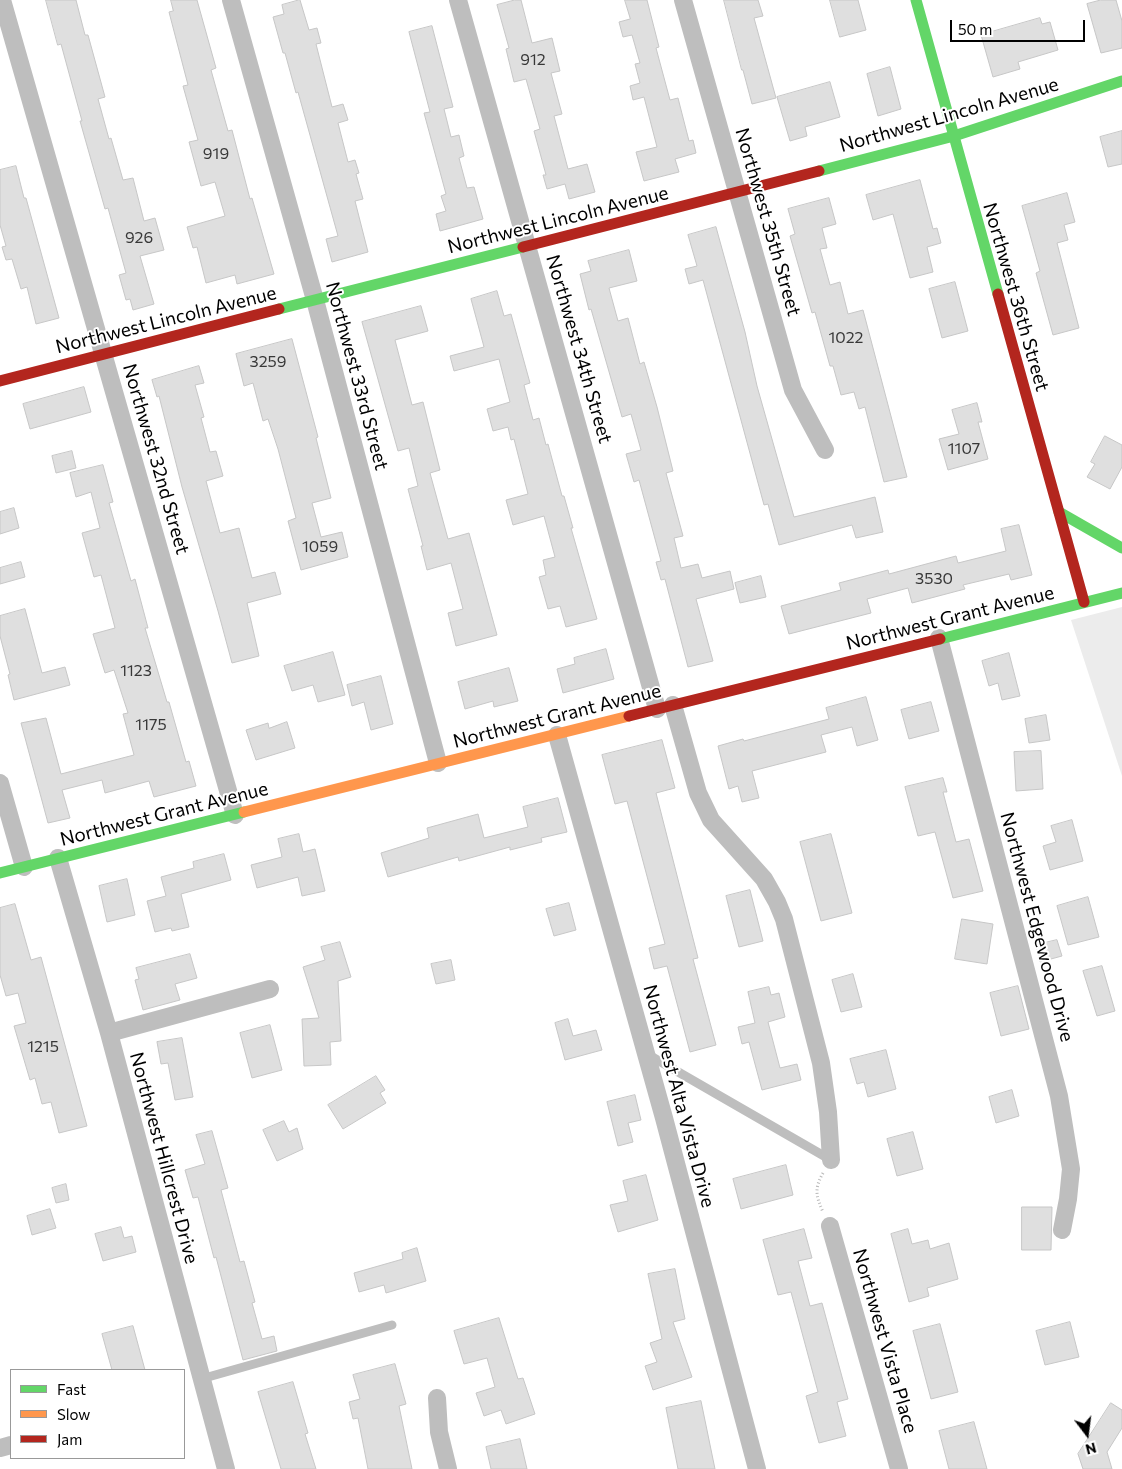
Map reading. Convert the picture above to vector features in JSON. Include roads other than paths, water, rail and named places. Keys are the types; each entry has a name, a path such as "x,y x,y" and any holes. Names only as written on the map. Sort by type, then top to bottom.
{"street":[{"name":"Northwest 32nd Street","path":"2,0 235,815"},
{"name":"Northwest 33rd Street","path":"231,0 315,300 438,763"},
{"name":"Northwest 34th Street","path":"458,0 528,246 665,707 711,820 764,879 784,919 821,1063 828,1112 831,1160"},
{"name":"Northwest 35th Street","path":"683,0 793,390 825,450"},
{"name":"Northwest 36th Street","path":"916,0 1084,602"},
{"name":"Northwest Lincoln Avenue","path":"0,381 954,136 1122,81"},
{"path":"1059,512 1122,548"},
{"name":"Northwest Grant Avenue","path":"0,873 438,763 558,736 665,707 1122,593"},
{"name":"Northwest Edgewood Drive","path":"939,638 1059,1096 1071,1169 1062,1230"},
{"name":"Northwest Alta Vista Drive","path":"558,736 646,1053 757,1469"},
{"path":"0,783 24,867"},
{"name":"Northwest Hillcrest Drive","path":"58,858 109,1033 226,1469"},
{"path":"109,1033 270,989"},
{"name":"Northwest Vista Place","path":"830,1226 899,1469"},
{"path":"437,1398 439,1432 448,1469"}],"lane":[{"path":"646,1053 831,1160"},
{"path":"201,1379 392,1325"}]}
